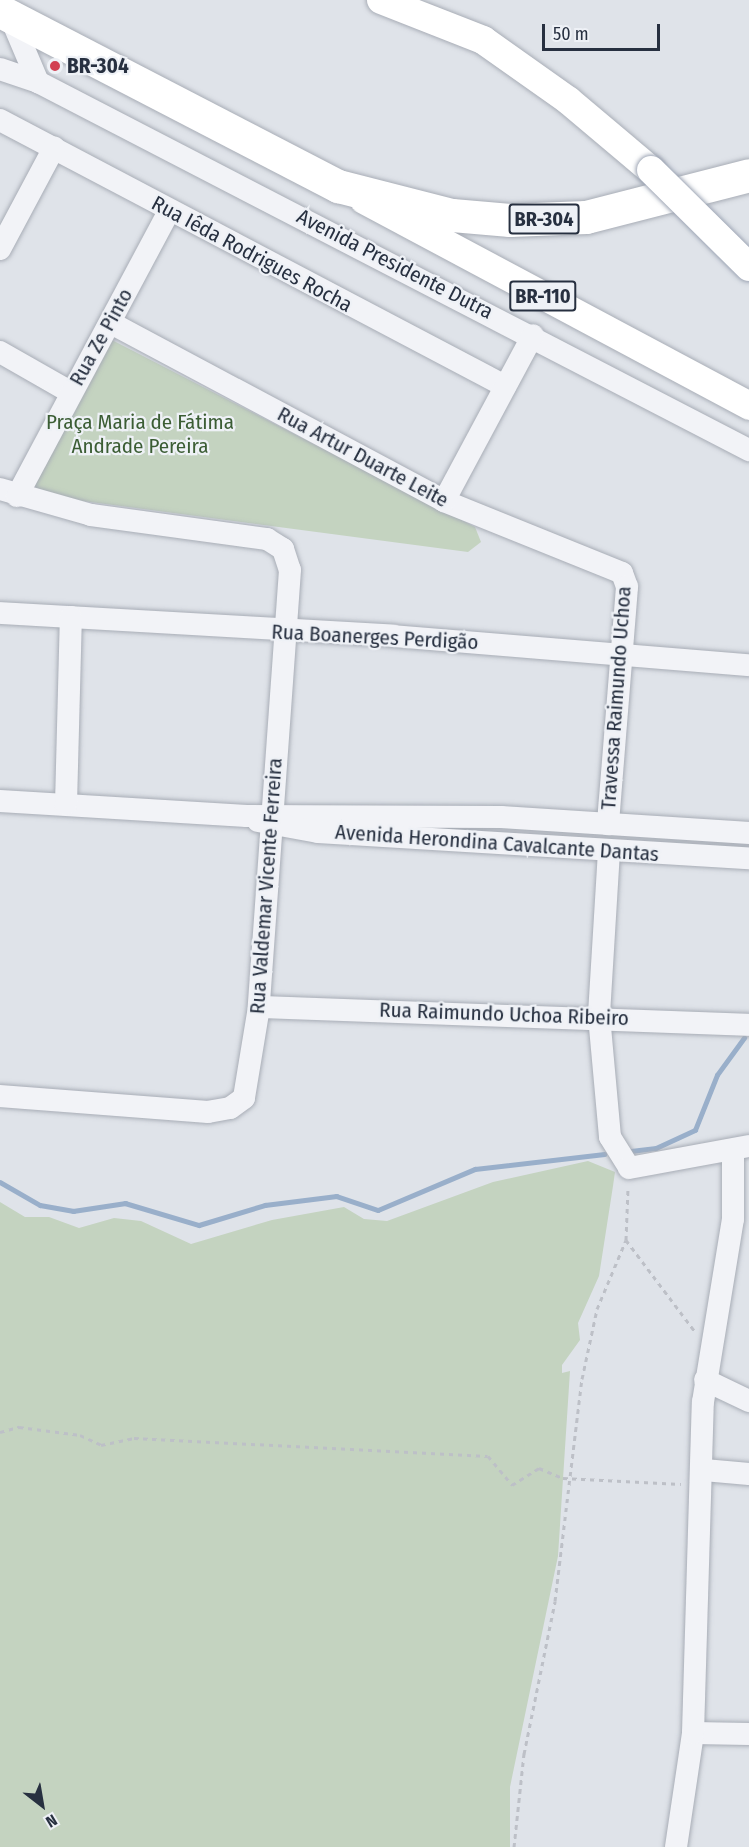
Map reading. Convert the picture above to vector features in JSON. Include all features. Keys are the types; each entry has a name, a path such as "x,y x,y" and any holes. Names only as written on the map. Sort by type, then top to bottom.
{"highway":[{"name":"BR-110","path":"3,17 338,186"},
{"name":"BR-304","path":"338,186 452,214 521,220 628,210 749,175"}],"main road":[{"path":"389,2 483,40 569,101 651,170 749,267"},
{"name":"Avenida Presidente Dutra","path":"338,186 749,406"}],"street":[{"path":"3,17 38,82"},
{"name":"Avenida Presidente Dutra","path":"0,69 38,82 533,334 749,450"},
{"name":"Rua Iêda Rodrigues Rocha","path":"0,120 505,386"},
{"path":"0,249 54,148"},
{"name":"Rua Ze Pinto","path":"9,493 111,323 169,211"},
{"name":"Rua Artur Duarte Leite","path":"111,323 444,501 622,573"},
{"path":"444,501 533,334"},
{"path":"0,352 70,392"},
{"name":"Rua Valdemar Vicente Ferreira","path":"0,1096 207,1112 230,1108 244,1098 259,1007 282,632 290,570 274,541 91,515 9,493"},
{"name":"Travessa Raimundo Uchoa","path":"618,852 619,654 627,587 622,573"},
{"name":"Rua Boanerges Perdigão","path":"0,613 619,654 749,665"},
{"path":"66,804 71,616"},
{"name":"Avenida Herondina Cavalcante Dantas","path":"0,801 247,816 618,852 749,858"},
{"name":"Avenida Herondina Cavalcante Dantas","path":"271,819 617,824 749,833"},
{"path":"618,852 599,1016 605,1122 628,1168 741,1148 733,1219 708,1349 705,1380 704,1478 693,1733 675,1847"},
{"name":"Rua Raimundo Uchoa Ribeiro","path":"259,1007 599,1016 749,1025"},
{"path":"705,1380 749,1401"},
{"path":"704,1478 749,1474"},
{"path":"693,1733 749,1734"}],"path":[{"path":"514,1847 524,1754 555,1601 568,1478 597,1309 626,1240 628,1168"},
{"path":"626,1240 708,1349"},
{"path":"0,1432 19,1426 80,1435 101,1445 134,1438 418,1450 488,1456 512,1485 539,1468 568,1478 704,1478"}],"green space":[{"name":"Praça Maria de Fátima Andrade Pereira","path":"110,339 475,527 481,542 468,552 30,494"},
{"path":"588,1161 615,1172 599,1276 578,1323 580,1340 562,1365 562,1373 570,1371 558,1556 510,1787 510,1847 0,1847 0,1202 25,1217 49,1217 79,1228 114,1218 141,1221 191,1244 272,1220 344,1207 364,1219 387,1221 493,1182"}],"waterway":[{"path":"631,1151 656,1148 695,1130 717,1075 744,1038"},
{"path":"0,1182 40,1205 73,1211 125,1203 199,1225 265,1205 336,1196 378,1210 475,1169 604,1154"}],"place":[{"name":"BR-304","path":"55,66"}]}
